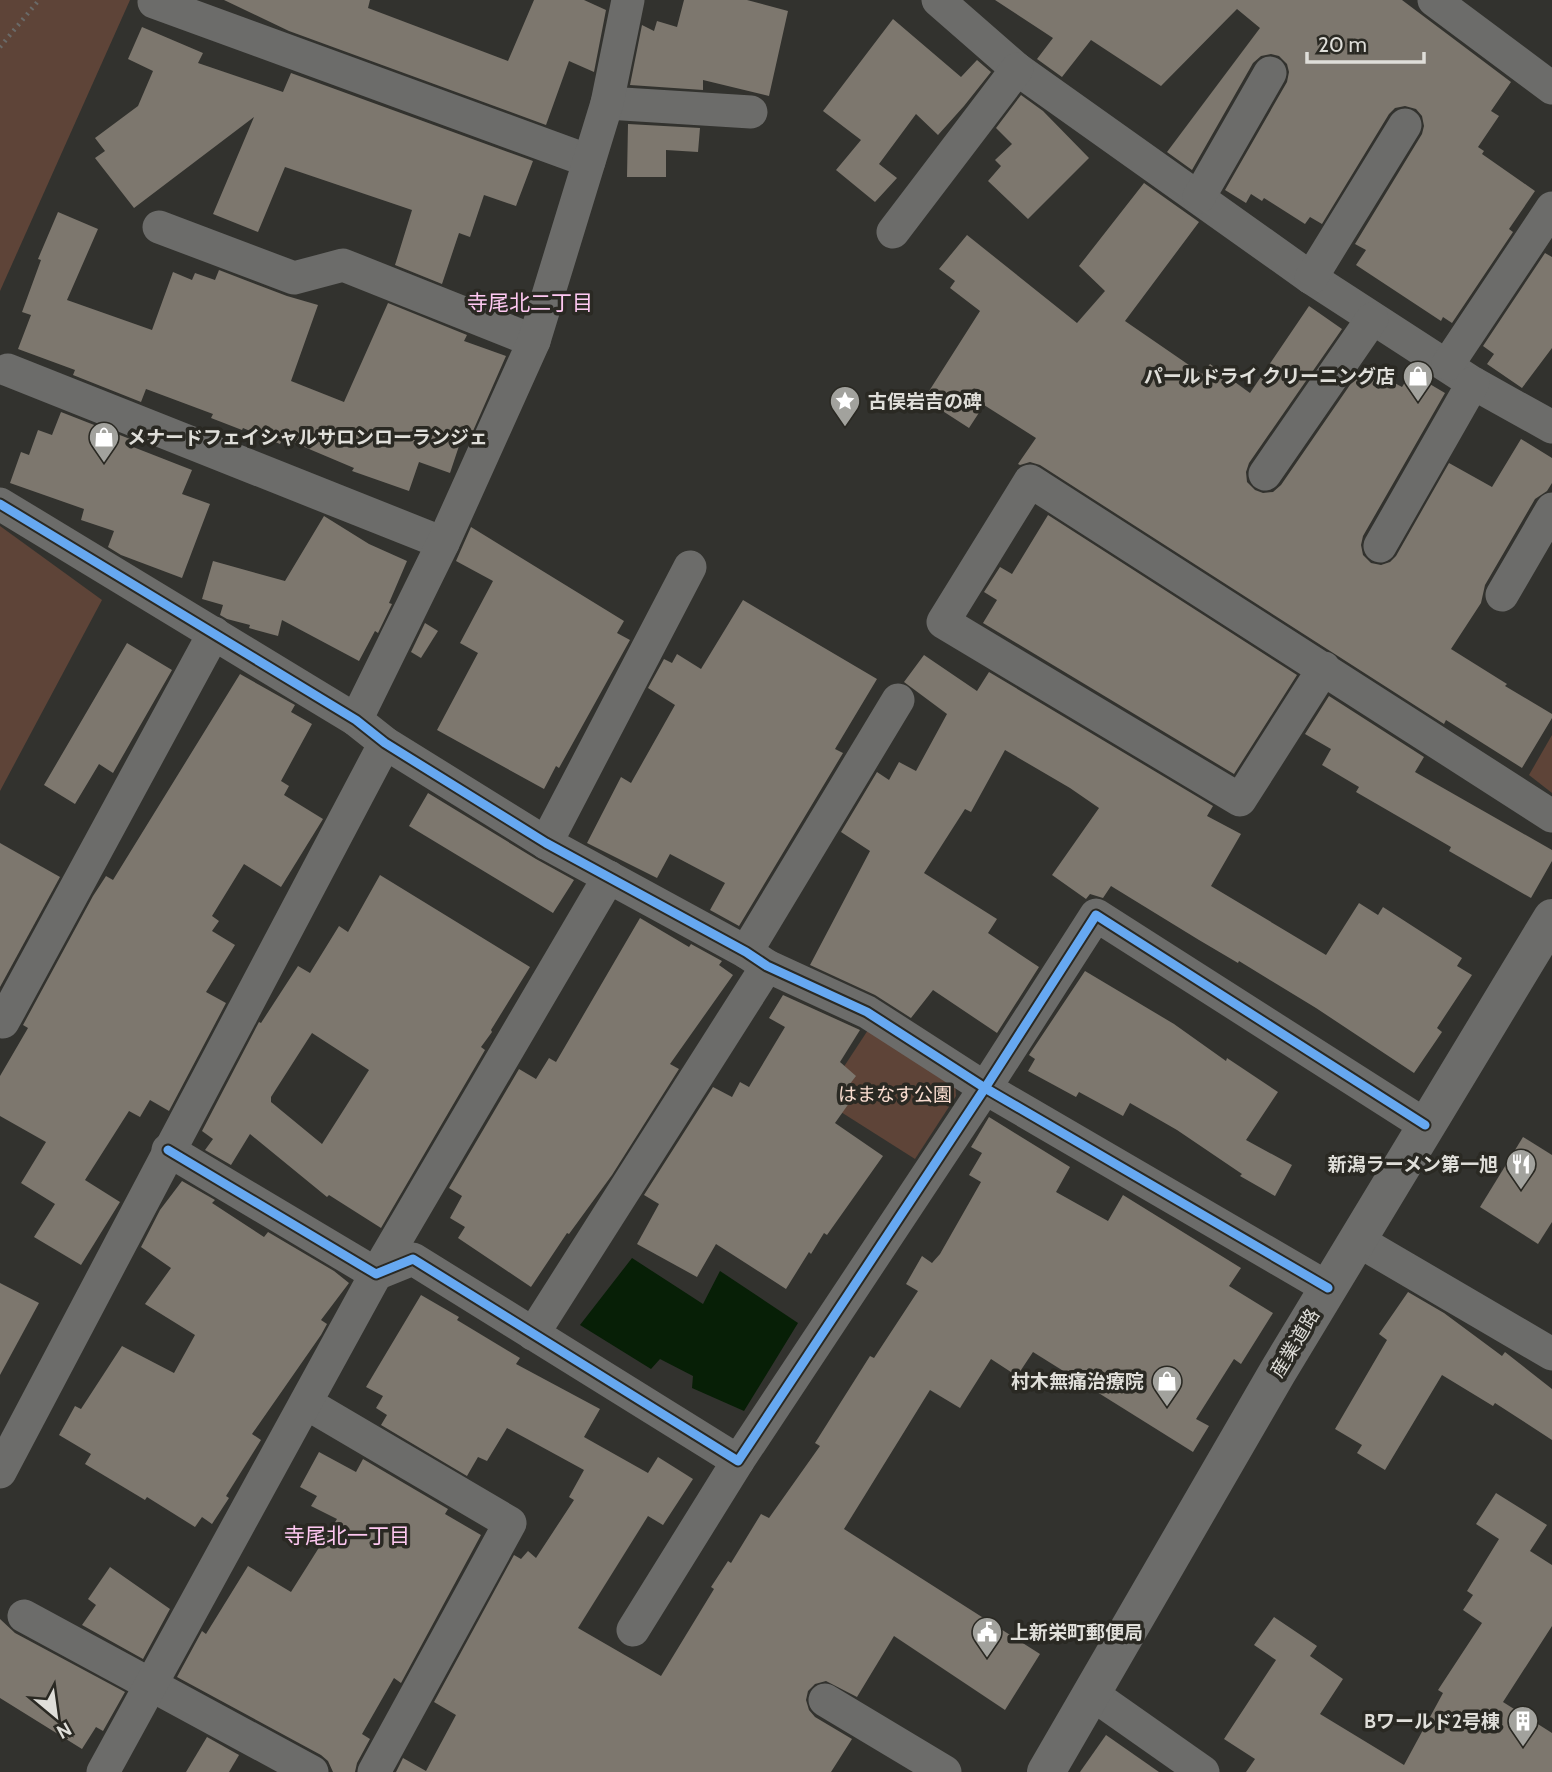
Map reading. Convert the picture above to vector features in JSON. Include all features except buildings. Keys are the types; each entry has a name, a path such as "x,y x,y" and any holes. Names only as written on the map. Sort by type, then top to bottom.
{"street":[{"path":"356,720 443,542 534,341 607,103 628,0"},
{"path":"1434,0 1552,88"},
{"path":"154,2 589,161"},
{"path":"944,2 1017,69 1311,278 1460,374 1552,428"},
{"path":"893,232 1017,69"},
{"path":"1199,197 1270,73"},
{"path":"607,103 751,112"},
{"path":"1311,278 1405,125"},
{"path":"1380,546 1460,374 1552,208"},
{"path":"159,227 294,278 343,265 534,341"},
{"path":"1265,474 1372,318"},
{"path":"8,370 443,542"},
{"path":"1324,668 1241,800 943,622 1030,481 1324,668 1552,816"},
{"path":"0,504 356,720 385,743 545,843 756,959 867,1012 985,1087 1328,1288"},
{"path":"1502,595 1552,509"},
{"path":"545,843 690,567"},
{"path":"3,1022 214,633"},
{"path":"533,1334 756,959 898,700"},
{"path":"0,1472 385,743"},
{"path":"103,1772 376,1274 609,877"},
{"path":"633,1630 738,1461 1096,915 1425,1125"},
{"name":"産業道路","path":"1046,1772 1328,1288 1552,918"},
{"path":"169,1150 376,1274"},
{"path":"1357,1240 1552,1354"},
{"path":"376,1274 413,1259 738,1461"},
{"path":"306,1403 510,1523 374,1772"},
{"path":"24,1616 312,1772"},
{"path":"1092,1694 1203,1772"},
{"path":"825,1700 945,1772"}],"path":[{"path":"0,47 39,0"}],"green space":[{"path":"0,0 130,0 0,291"},
{"path":"0,526 102,600 0,791"},
{"path":"1552,735 1552,793 1529,775"},
{"name":"はまなす公園","path":"870,1027 955,1081 956,1096 915,1159 822,1100"}],"shaded area":[{"path":"632,1258 703,1304 720,1271 798,1323 744,1411 692,1388 693,1376 660,1359 651,1369 580,1325"}],"cycle path":[{"path":"0,504 356,720 385,743 546,843 767,966 867,1012 985,1088 1328,1288"},
{"path":"168,1150 376,1274 413,1259 738,1461 1096,915 1425,1125"}],"place":[{"name":"パールドライ クリーニング店","path":"1418,403"},
{"name":"古俣岩吉の碑","path":"845,428"},
{"name":"メナードフェイシャルサロンローランジェ","path":"104,464"},
{"name":"新潟ラーメン第一旭","path":"1521,1191"},
{"name":"村木無痛治療院","path":"1167,1408"},
{"name":"上新栄町郵便局","path":"987,1659"},
{"name":"Bワールド2号棟","path":"1523,1748"}],"district":[{"name":"寺尾北二丁目","path":"530,302"},
{"name":"寺尾北一丁目","path":"347,1535"}]}
